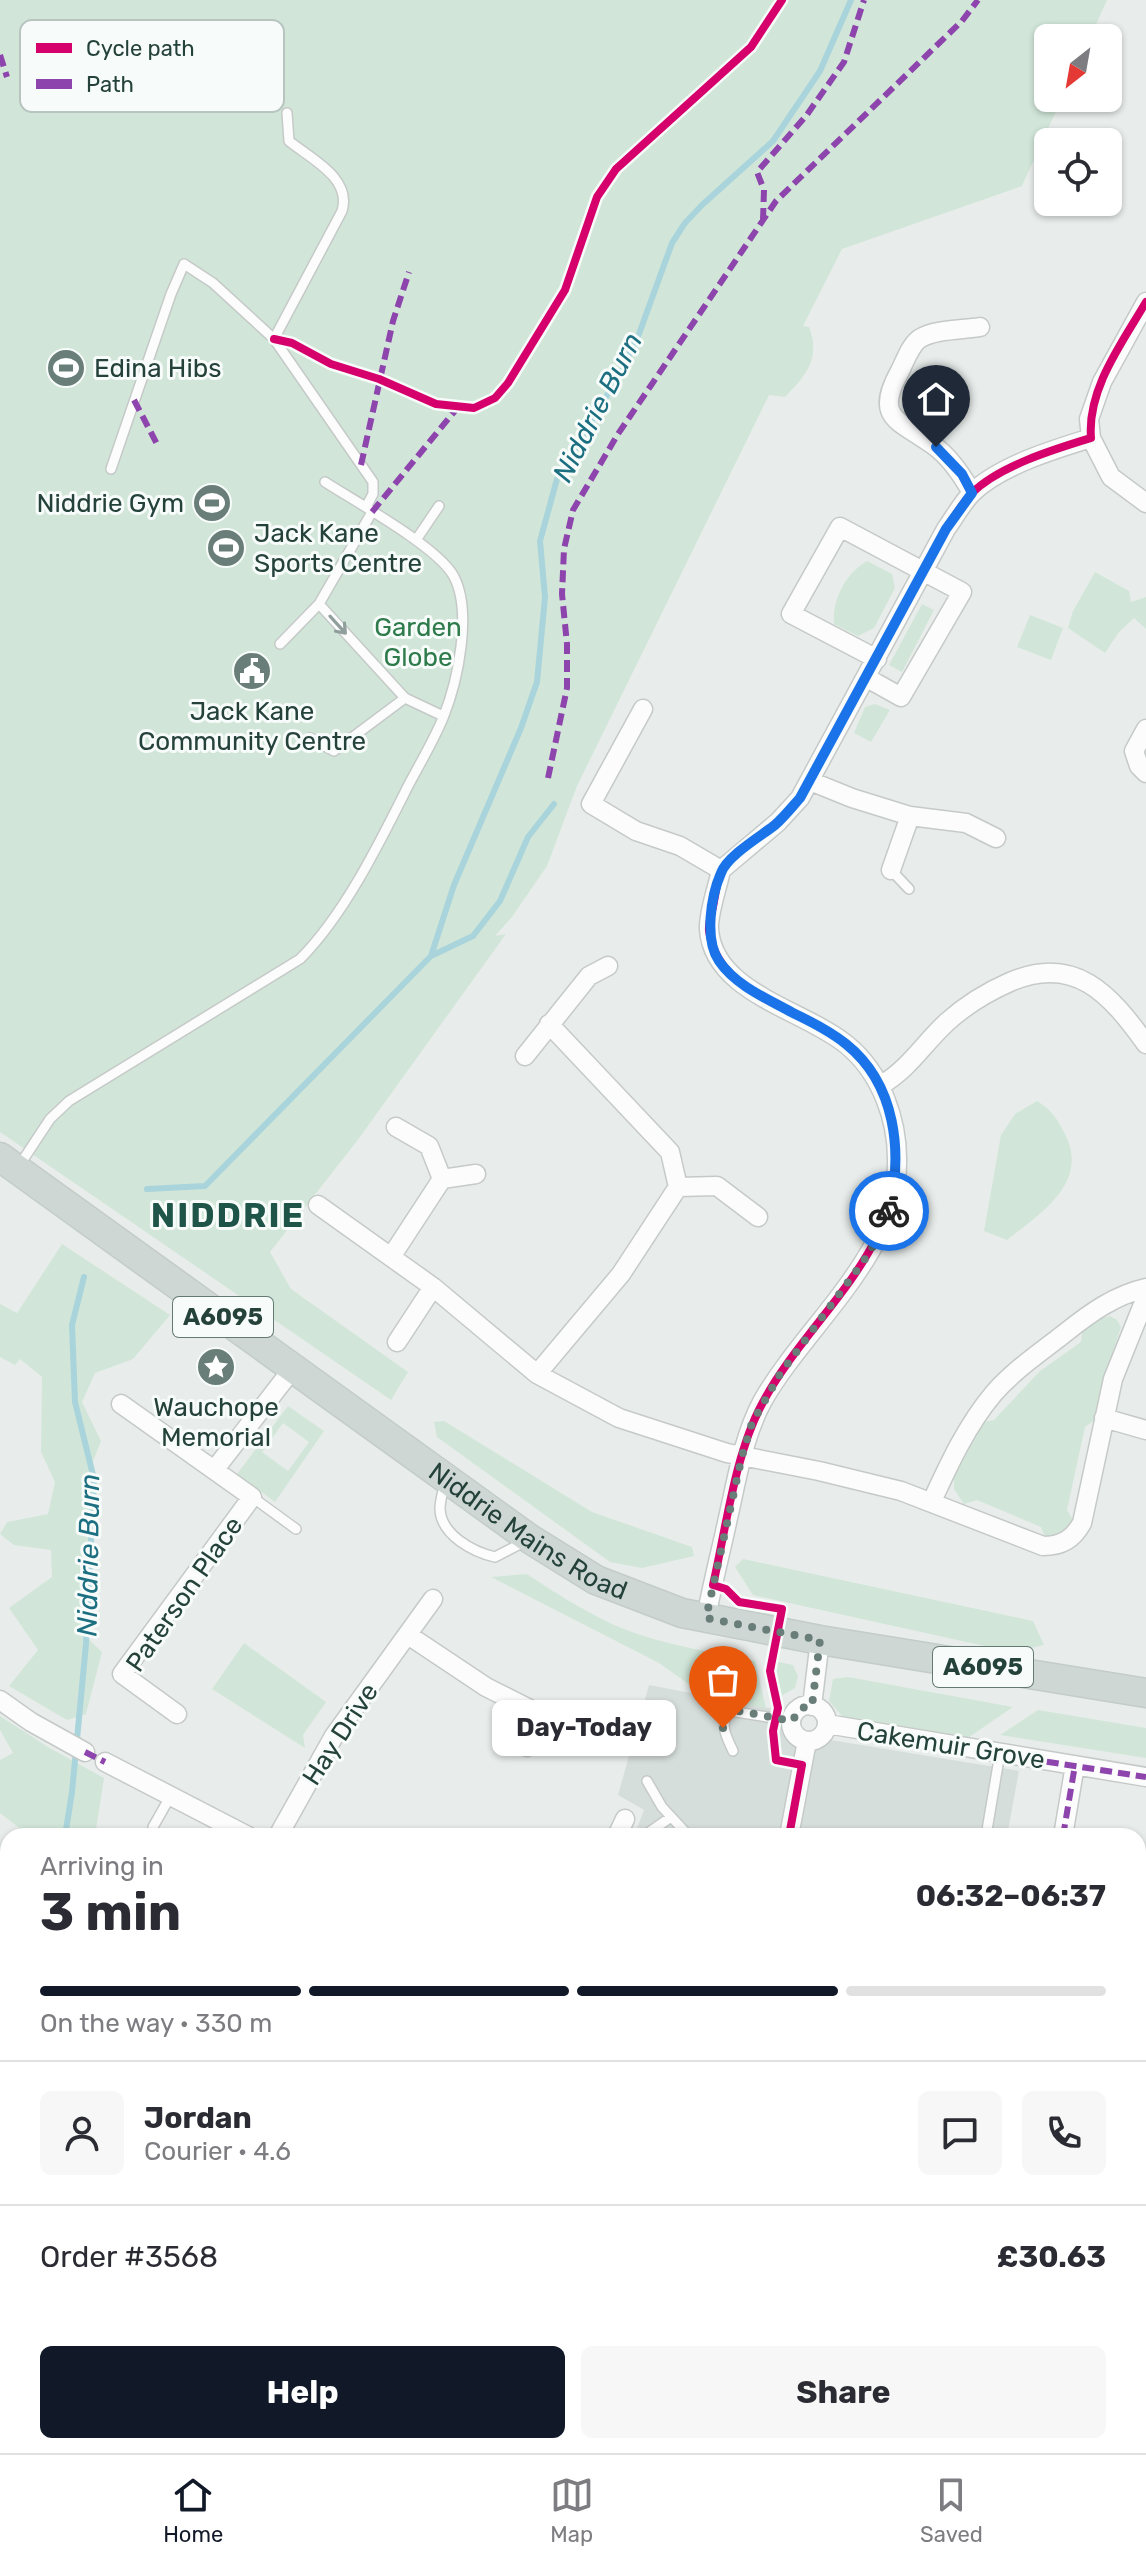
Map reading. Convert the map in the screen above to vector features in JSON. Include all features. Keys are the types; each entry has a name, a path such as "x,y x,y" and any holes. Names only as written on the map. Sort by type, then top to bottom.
{"main road":[{"name":"Niddrie Mains Road","path":"9,1164 530,1539 612,1588 664,1608 706,1618 820,1640 1146,1693"}],"street":[{"path":"1146,302 1094,398 1089,419 1091,438 1111,477 1146,503"},
{"path":"972,493 962,474 936,447 893,417 887,398 898,373 920,339 980,327"},
{"path":"706,1618 742,1456 763,1402 780,1374 863,1262 888,1216 897,1163 894,1132 881,1085 868,1066 830,1032 743,984 717,959 709,928 721,870 778,822 800,798 946,529 972,493 999,474 1063,446 1091,438"},
{"path":"867,678 901,697 962,592 840,527 791,614 877,659"},
{"path":"643,709 591,804 636,831 680,846 721,870"},
{"path":"1146,729 1134,751 1139,766 1146,773"},
{"path":"810,781 910,816 966,823 996,838"},
{"path":"891,870 910,816"},
{"path":"525,1056 589,976 608,966"},
{"path":"881,1085 913,1061 947,1022 971,1003 998,987 1043,971 1068,974 1096,988 1118,1009 1146,1044"},
{"path":"537,1374 621,1274 678,1187 670,1152 549,1024"},
{"path":"396,1127 429,1146 442,1179"},
{"path":"391,1257 442,1179 476,1174"},
{"path":"678,1187 717,1186 758,1217"},
{"path":"318,1205 433,1287 537,1374 619,1418 742,1456 869,1482 932,1501 1034,1543 1053,1546 1063,1543 1082,1523 1113,1379 1146,1297"},
{"path":"397,1342 433,1287"},
{"path":"932,1501 946,1469 977,1416 1014,1373 1089,1314 1128,1292 1146,1288"},
{"path":"215,1469 294,1367"},
{"name":"Paterson Place","path":"121,1404 252,1497 122,1674 177,1714"},
{"path":"1104,1418 1146,1430"},
{"name":"Hay Drive","path":"282,1828 334,1736 433,1599"},
{"path":"408,1635 468,1677 587,1738"},
{"path":"812,1706 820,1640"},
{"path":"0,1700 31,1722 85,1752 232,1828"},
{"path":"812,1706 824,1714 827,1724 820,1737 807,1741 794,1732 792,1721 801,1708 812,1706"},
{"path":"527,1747 543,1716"},
{"name":"Cakemuir Grove","path":"827,1724 1146,1777"},
{"path":"791,1828 807,1741"},
{"name":"Cakemuir Grove","path":"1064,1828 1075,1765"}],"lane":[{"path":"274,339 345,200 334,176 289,141 287,113"},
{"path":"111,469 184,264 213,283 274,339 373,482 369,510 319,604 280,644"},
{"path":"9,1164 69,1101 300,959 321,938 381,839 443,716 460,650 462,596 451,572 416,540 325,482"},
{"path":"416,540 439,506"},
{"path":"319,604 405,698 443,716"},
{"path":"310,738 334,751 405,698"},
{"path":"891,870 909,889"},
{"path":"446,1476 440,1510 445,1527 464,1543 480,1554 495,1557 530,1539"},
{"path":"252,1497 296,1529"},
{"path":"733,1751 723,1728 725,1716 730,1711 792,1721"},
{"path":"987,1828 1000,1753"},
{"path":"647,1781 681,1828"},
{"path":"153,1827 170,1797"},
{"path":"655,1828 671,1817"}],"shaded area":[{"path":"649,1685 790,1712 790,1735 800,1746 810,1749 822,1747 831,1740 1019,1771 1008,1828 637,1828 644,1810 618,1795"}],"green space":[{"name":"Garden Globe","path":"0,0 1107,0 1096,24 1034,24 1034,112 1056,112 1048,128 1034,128 1034,160 1022,186 842,249 803,326 809,327 812,338 809,366 785,397 769,395 577,786 547,866 495,936 506,934 357,1141 270,1252 291,1289 408,1372 391,1400 0,1132"},
{"path":"867,561 892,574 895,588 874,628 858,636 834,624 835,605 847,580"},
{"path":"1095,572 1129,591 1131,602 1146,597 1146,629 1134,618 1119,632 1105,653 1068,628 1073,611"},
{"path":"922,604 934,610 902,672 889,665"},
{"path":"1030,615 1063,628 1051,660 1017,647"},
{"path":"875,704 890,710 871,742 854,733 865,707"},
{"path":"1037,1101 1054,1115 1065,1134 1071,1152 1071,1168 1058,1196 1007,1240 984,1231 1001,1135 1015,1114"},
{"path":"62,1244 170,1315 133,1359 95,1373 82,1402 101,1441 87,1476 92,1550 81,1632 102,1652 86,1714 67,1720 9,1686 38,1650 9,1608 52,1577 51,1550 14,1545 0,1534 7,1522 48,1514 55,1482 41,1452 42,1377 20,1359 15,1365 0,1357 0,1304 17,1313"},
{"path":"1110,1316 1121,1327 1095,1420 1085,1427 1067,1510 1073,1520 1070,1524 1062,1532 1045,1537 1041,1527 977,1500 964,1504 954,1489 954,1478 983,1422 994,1420 1040,1371 1081,1342 1082,1332"},
{"path":"288,1406 324,1431 275,1502 237,1474","holes":["283,1423 309,1442 288,1471 262,1452"]},
{"path":"444,1421 592,1512 692,1547 694,1556 642,1568 610,1562 437,1437 434,1422"},
{"path":"743,1559 1033,1621 1044,1645 1012,1652 753,1595 735,1567"},
{"path":"527,1574 590,1613 629,1631 755,1661 766,1708 707,1697 659,1663 491,1577"},
{"path":"244,1643 326,1702 303,1735 305,1748 212,1689"},
{"path":"774,1661 793,1665 798,1676 795,1688 779,1697 772,1670"},
{"path":"848,1677 1013,1707 965,1740 843,1717 829,1701 833,1679"},
{"path":"1038,1710 1146,1728 1146,1758 1000,1735"},
{"path":"0,1716 104,1778 96,1828 20,1828 0,1813 0,1760 13,1753 0,1730"}],"waterway":[{"name":"Niddrie Burn","path":"431,956 454,885 521,728 537,682 545,597 540,541 557,479 621,372 639,334 672,243 702,205 773,141 820,71 851,0"},
{"name":"Niddrie Burn","path":"147,1189 205,1186 431,956 473,936 500,901 528,837 554,804"},
{"name":"Niddrie Burn","path":"66,1828 86,1644 94,1479 75,1402 72,1325 84,1277"}],"marked path":[{"path":"763,220 764,190 757,172 806,116 844,62 864,0"},
{"path":"548,778 567,688 562,594 564,549 573,510 618,434 776,201 962,21 978,0"},
{"path":"0,55 7,77"},
{"path":"361,465 393,321 409,272"},
{"path":"134,400 157,444"},
{"path":"372,512 458,407"},
{"path":"85,1752 105,1762"},
{"path":"1029,1759 1146,1777"},
{"path":"1064,1828 1075,1765"}],"cycle path":[{"path":"274,339 292,343 331,364 379,379 436,404 474,408 495,398 508,383 565,290 597,197 616,169 751,47 782,0"},
{"path":"790,1828 802,1765 776,1760 773,1731 778,1708 770,1671 782,1609 739,1602 726,1589 713,1585 738,1468 753,1424 782,1371 852,1278 872,1246 887,1212 895,1175 894,1135 880,1086 858,1055 830,1033 746,987 729,972 716,954 709,927 718,882 730,859 778,821 800,798 946,529 968,497 983,483 1012,467 1091,438 1091,420 1100,384 1146,302"}],"way so far":[{"path":"723,1728 725,1716 733,1710 792,1721 797,1711 812,1706 820,1640 706,1618 752,1423 780,1374 863,1262 878,1238 889,1211"}],"place":[{"name":"Edina Hibs","path":"66,368"},
{"name":"Niddrie Gym","path":"212,503"},
{"name":"Jack Kane Sports Centre","path":"226,548"},
{"name":"Jack Kane Community Centre","path":"252,671"},
{"name":"Wauchope Memorial","path":"216,1367"},
{"name":"Day-Today","path":"723,1728"}],"district":[{"name":"NIDDRIE","path":"228,1215"}],"route":[{"path":"889,1211 897,1163 894,1132 881,1085 868,1066 830,1032 764,998 733,977 717,959 709,928 721,870 778,822 800,798 946,529 972,493 962,474 936,447"}]}
